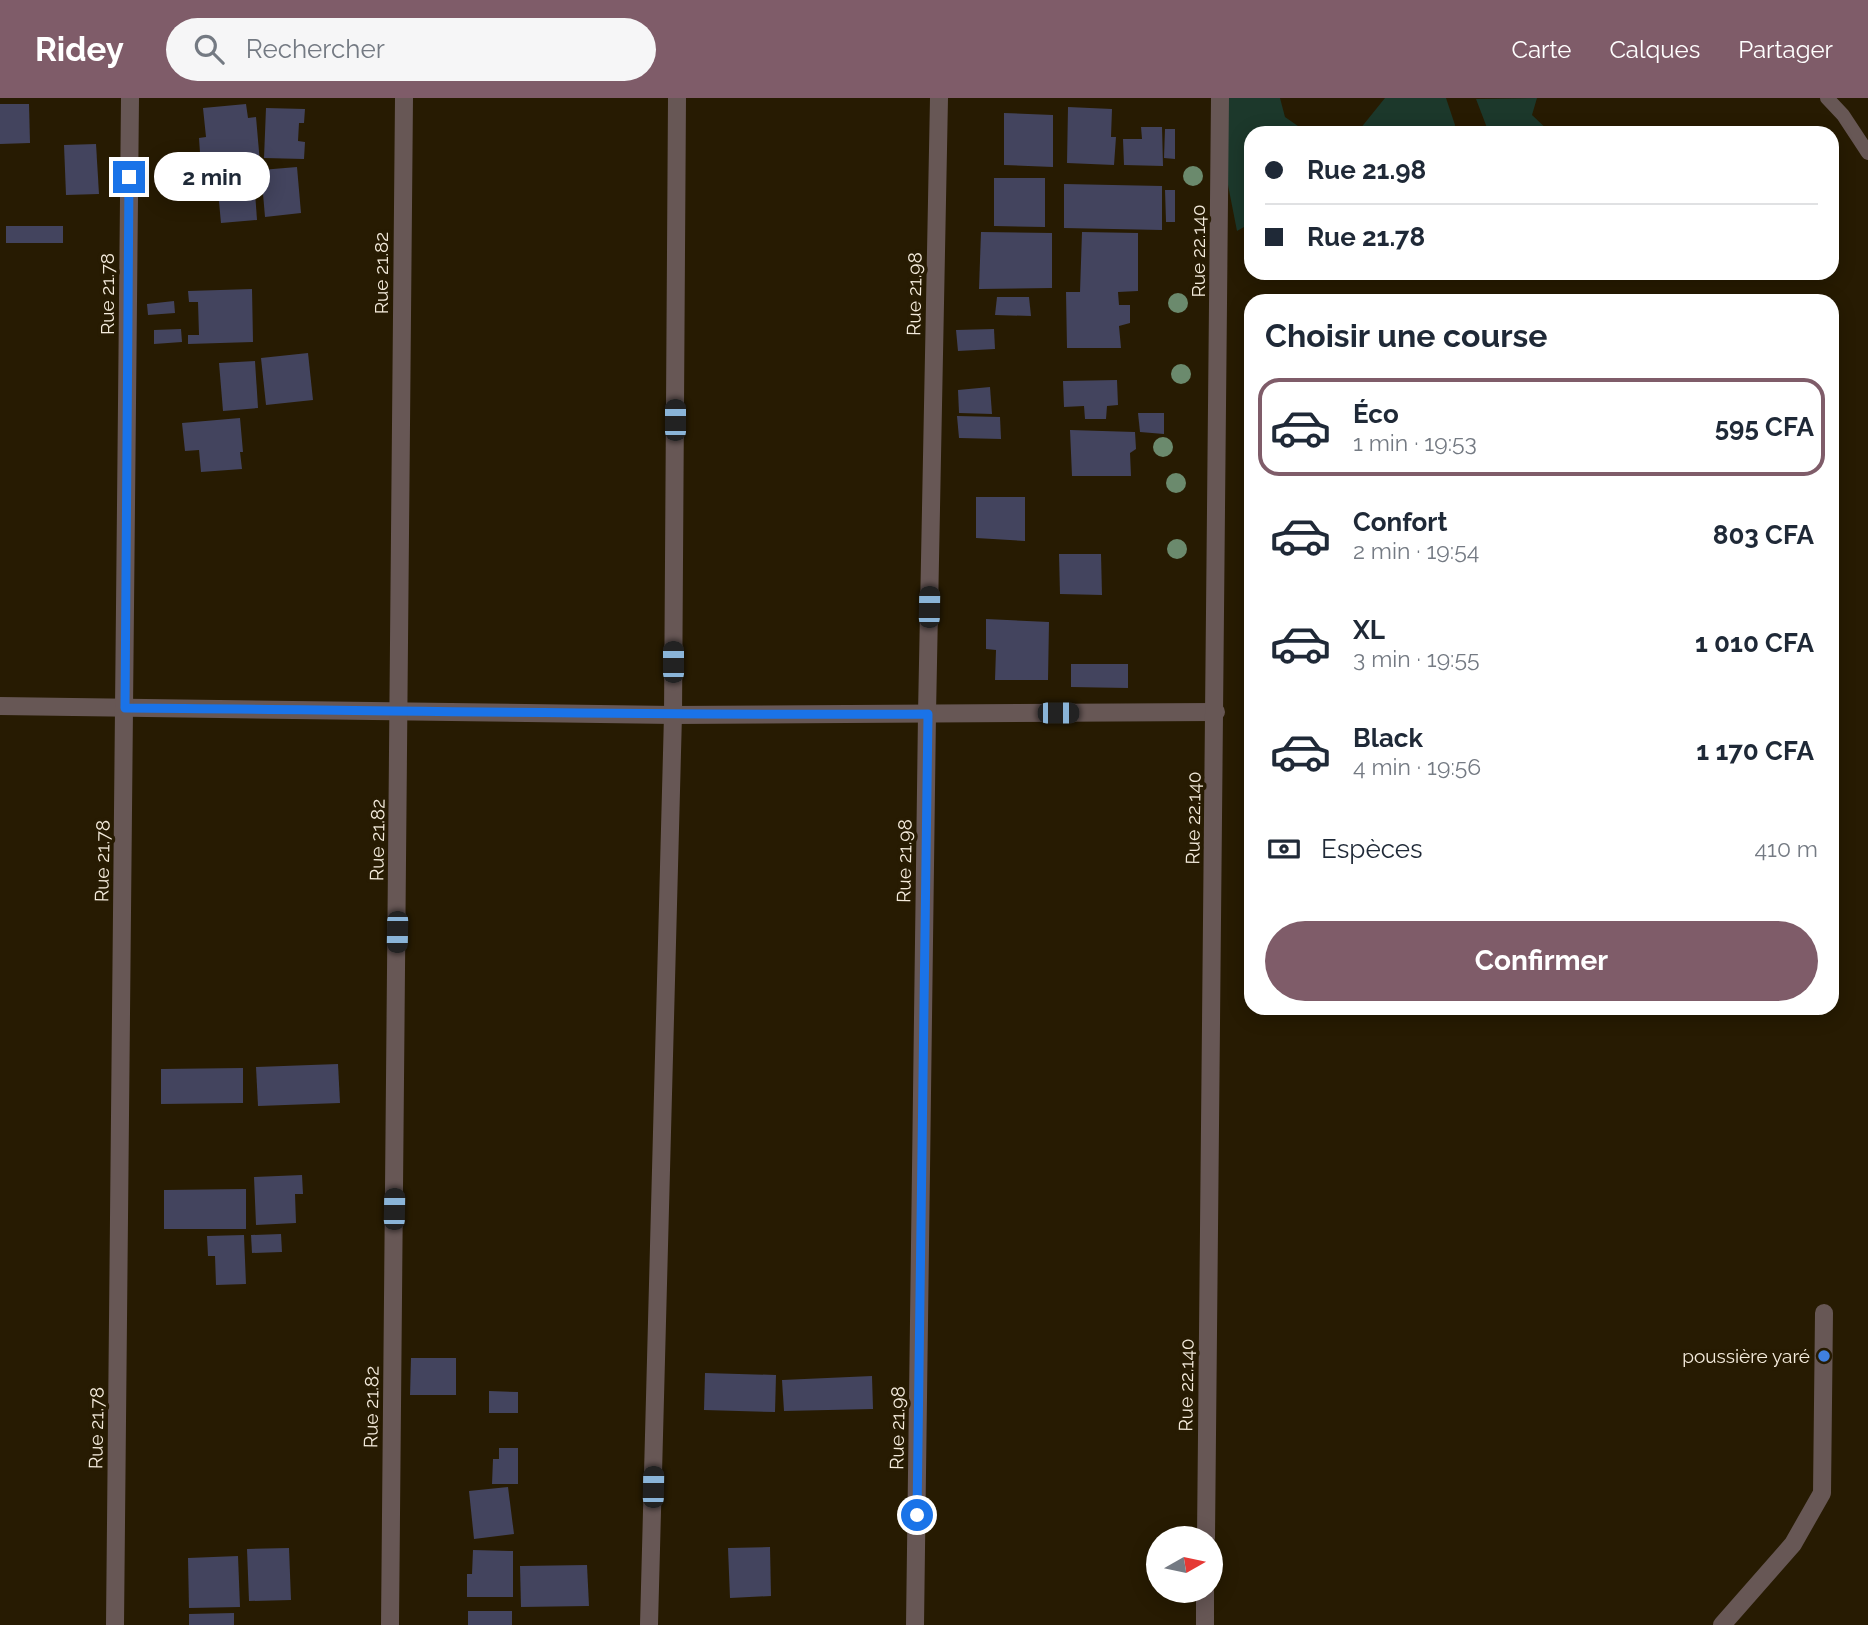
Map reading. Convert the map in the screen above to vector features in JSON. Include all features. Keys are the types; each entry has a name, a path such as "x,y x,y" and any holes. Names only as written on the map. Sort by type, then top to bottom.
{"street":[{"name":"Rue 21.78","path":"115,1625 130,98"},
{"name":"Rue 21.82","path":"390,1625 404,98"},
{"path":"649,1625 673,715 677,98"},
{"name":"Rue 21.98","path":"915,1625 939,98"},
{"name":"Rue 22.140","path":"1206,1526 1220,98"},
{"path":"0,706 673,715 1216,712"},
{"path":"1722,1625 1793,1544 1822,1493 1824,1313"},
{"path":"1205,1603 1205,1625"}],"lane":[{"path":"1827,98 1843,115 1868,153"}],"green space":[{"path":"1228,98 1280,98 1285,117 1298,126 1244,126 1244,227 1237,231 1228,185"},
{"path":"1385,98 1446,98 1455,125 1455,126 1362,126"},
{"path":"1537,98 1532,115 1544,126 1486,126 1476,99"}],"building":[{"path":"0,104 29,104 30,143 0,144"},
{"path":"246,104 248,118 256,117 260,163 201,168 199,138 206,137 203,108"},
{"path":"1068,107 1112,109 1111,137 1116,137 1114,165 1067,163"},
{"path":"266,108 305,109 304,123 299,123 298,141 305,142 304,159 264,158"},
{"path":"1004,113 1053,115 1053,167 1004,165"},
{"path":"1141,127 1162,127 1163,166 1124,165 1123,139 1142,139"},
{"path":"1165,129 1175,129 1175,159 1164,158"},
{"path":"96,144 99,194 66,195 64,145"},
{"path":"297,167 301,213 265,217 261,170"},
{"path":"254,178 257,220 221,223 217,181"},
{"path":"994,178 1045,178 1045,227 994,226"},
{"path":"1064,184 1162,186 1162,230 1064,228"},
{"path":"1165,190 1175,190 1175,222 1166,222"},
{"path":"6,226 63,226 63,243 6,243"},
{"path":"981,232 1052,233 1052,288 979,289"},
{"path":"1082,232 1138,233 1138,291 1118,292 1119,305 1130,305 1130,323 1119,326 1121,348 1067,348 1066,292 1080,292"},
{"path":"252,289 253,342 188,344 188,335 199,335 198,302 189,302 188,291"},
{"path":"997,297 1029,297 1031,316 995,315"},
{"path":"174,301 175,313 148,315 147,304"},
{"path":"181,329 182,342 154,344 154,330"},
{"path":"994,329 995,349 958,351 956,330"},
{"path":"308,353 313,400 266,405 261,358"},
{"path":"255,361 258,408 223,411 219,363"},
{"path":"1117,380 1118,405 1107,406 1106,419 1085,419 1084,406 1064,407 1063,381"},
{"path":"990,387 992,414 959,413 958,390"},
{"path":"1138,413 1164,413 1164,434 1140,432"},
{"path":"957,416 1000,417 1001,439 959,438"},
{"path":"240,418 242,469 201,472 199,450 185,451 182,423"},
{"path":"1070,430 1135,432 1136,449 1130,453 1131,476 1072,476"},
{"path":"976,497 1025,497 1025,541 976,538"},
{"path":"1059,554 1101,554 1102,595 1060,594"},
{"path":"986,619 1049,622 1048,680 995,680 996,650 986,649"},
{"path":"1071,664 1128,664 1128,688 1071,687"},
{"path":"338,1064 340,1103 258,1106 256,1067"},
{"path":"243,1068 243,1103 161,1104 161,1069"},
{"path":"302,1175 303,1194 295,1194 296,1223 256,1225 254,1177"},
{"path":"246,1189 246,1229 164,1229 164,1190"},
{"path":"281,1234 282,1252 252,1253 251,1235"},
{"path":"244,1235 246,1284 216,1285 215,1256 208,1256 207,1236"},
{"path":"411,1358 456,1358 456,1395 410,1395"},
{"path":"705,1373 776,1375 775,1412 704,1410"},
{"path":"872,1376 873,1409 784,1411 782,1380"},
{"path":"489,1391 518,1392 518,1413 489,1413"},
{"path":"499,1448 518,1448 518,1484 492,1484 493,1459 499,1459"},
{"path":"508,1487 514,1534 474,1539 469,1491"},
{"path":"770,1547 771,1596 730,1598 728,1548"},
{"path":"289,1548 291,1600 249,1601 247,1549"},
{"path":"473,1550 513,1551 513,1597 467,1597 467,1574 472,1574"},
{"path":"238,1556 240,1607 189,1608 188,1558"},
{"path":"587,1565 589,1606 521,1607 520,1566"},
{"path":"468,1611 512,1611 512,1625 468,1625"},
{"path":"234,1613 234,1625 189,1625 189,1614"}],"place":[{"name":"poussière yaré","path":"1824,1356"}],"route":[{"path":"129,177 125,708 673,715 928,714 917,1515"}]}
